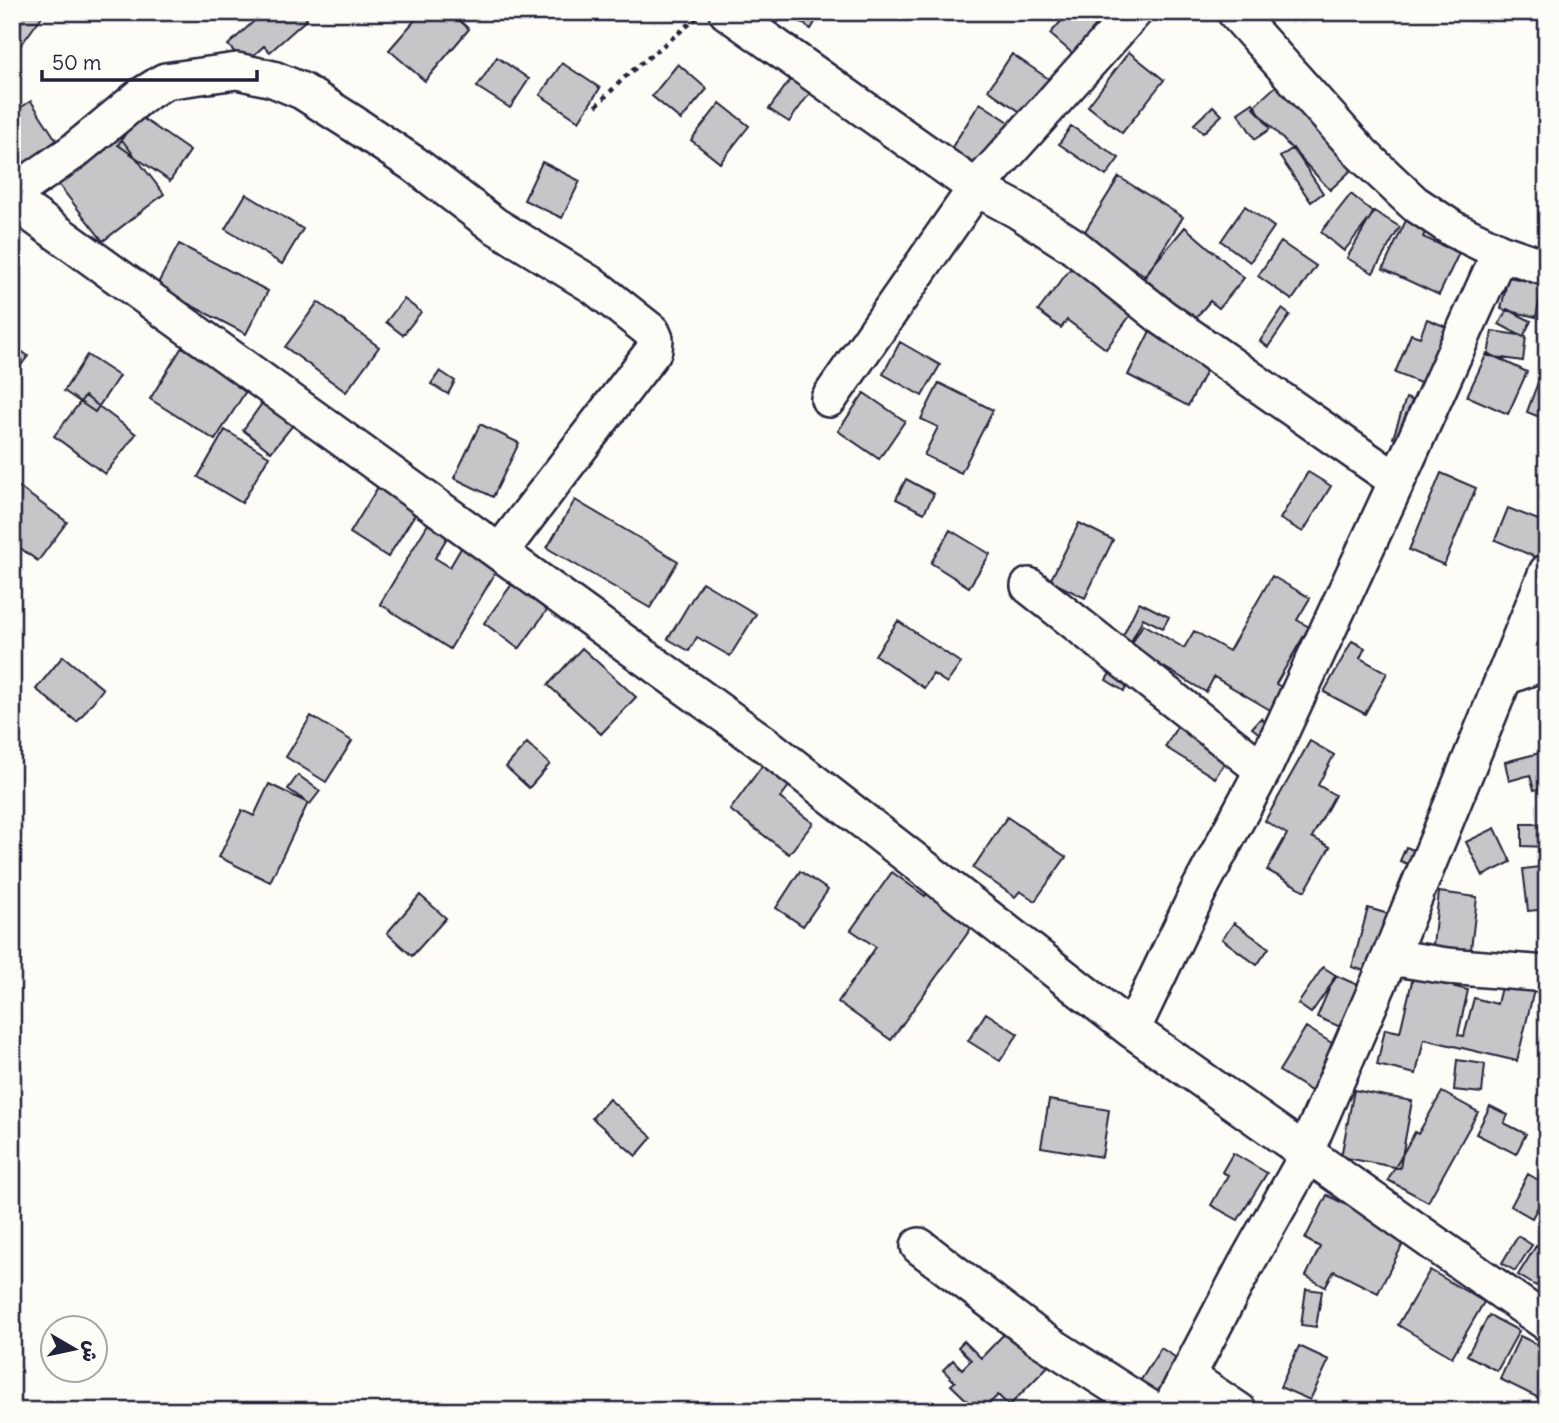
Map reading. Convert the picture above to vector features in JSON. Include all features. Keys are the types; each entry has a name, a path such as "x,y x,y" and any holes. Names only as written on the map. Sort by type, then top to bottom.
{"street":[{"path":"727,12 976,188 1017,210 1073,246 1161,317 1397,481"},
{"path":"829,399 976,188 1134,12"},
{"path":"1235,12 1362,154 1414,203 1453,229 1500,252 1547,268"},
{"path":"12,194 73,152 141,96 165,80 237,71 273,79 302,91 414,164 494,225 594,286 652,332 656,339 654,350 500,552"},
{"path":"12,200 766,745 1132,1030 1532,1315 1547,1323"},
{"path":"1132,1030 1199,890 1263,770 1500,252"},
{"path":"1169,1411 1306,1154 1390,957 1547,572"},
{"path":"1029,586 1263,770"},
{"path":"1503,678 1547,661"},
{"path":"1390,957 1447,966 1547,974"},
{"path":"919,1246 1038,1337 1154,1411"},
{"path":"1187,1376 1239,1411"}],"path":[{"path":"596,106 627,75 704,12"}],"building":[{"path":"12,12 45,12 21,45 12,39"},
{"path":"264,12 302,12 307,19 270,52 264,46 245,63 228,45"},
{"path":"422,12 450,12 469,29 425,81 389,50"},
{"path":"751,12 785,12 774,28"},
{"path":"786,12 821,12 811,29"},
{"path":"1069,12 1134,12 1087,66 1050,34"},
{"path":"1129,52 1164,80 1122,133 1088,106"},
{"path":"1012,54 1071,94 1047,130 988,90"},
{"path":"497,57 529,79 510,108 477,87"},
{"path":"562,63 600,88 579,121 540,95"},
{"path":"678,64 707,89 681,120 652,96"},
{"path":"1289,74 1358,164 1330,190 1253,107"},
{"path":"793,76 812,90 789,122 769,109"},
{"path":"31,101 64,152 12,178 12,113"},
{"path":"720,103 749,126 720,163 691,140"},
{"path":"980,103 1026,133 992,200 940,166"},
{"path":"1253,103 1270,129 1255,139 1238,113"},
{"path":"1213,106 1222,115 1203,133 1194,124"},
{"path":"138,115 190,151 170,181 118,145"},
{"path":"1071,126 1119,158 1106,176 1059,144"},
{"path":"116,132 164,194 103,241 55,180"},
{"path":"1293,148 1323,193 1311,202 1280,157"},
{"path":"542,162 580,181 562,218 524,200"},
{"path":"1119,177 1183,217 1146,276 1082,236"},
{"path":"246,194 303,229 282,264 225,229"},
{"path":"1351,194 1374,213 1344,251 1321,232"},
{"path":"1245,206 1274,227 1250,262 1221,241"},
{"path":"1374,211 1400,227 1373,273 1347,258"},
{"path":"1409,214 1429,223 1423,237 1459,253 1439,295 1383,269"},
{"path":"1185,227 1244,278 1219,308 1210,301 1194,320 1143,277"},
{"path":"1281,242 1316,266 1292,300 1258,276"},
{"path":"179,244 268,291 246,334 156,287"},
{"path":"1084,251 1137,306 1106,349 1067,320 1061,328 1038,311"},
{"path":"1508,277 1543,284 1536,317 1501,309"},
{"path":"404,299 421,312 403,335 386,322"},
{"path":"318,302 379,347 346,392 285,347"},
{"path":"1282,309 1290,315 1268,347 1260,341"},
{"path":"1507,309 1531,321 1523,337 1499,324"},
{"path":"1158,315 1210,363 1188,406 1128,375"},
{"path":"1427,319 1466,335 1443,392 1395,373 1411,334 1420,337"},
{"path":"1492,331 1526,336 1523,361 1488,356"},
{"path":"900,342 940,365 922,396 883,374"},
{"path":"12,344 28,356 12,377"},
{"path":"182,347 217,370 251,383 215,440 150,399"},
{"path":"1487,353 1527,372 1508,414 1467,396"},
{"path":"87,355 119,376 95,412 64,391"},
{"path":"1544,366 1547,367 1547,420 1527,412"},
{"path":"440,371 455,381 448,394 431,384"},
{"path":"939,383 993,410 961,473 924,455 938,427 921,419"},
{"path":"864,393 905,421 879,459 838,431"},
{"path":"85,396 136,434 105,474 54,436"},
{"path":"1406,398 1432,407 1418,447 1393,438"},
{"path":"263,402 293,425 271,452 243,430"},
{"path":"480,424 519,443 493,497 454,478"},
{"path":"225,430 269,456 242,503 198,477"},
{"path":"1308,472 1331,486 1303,532 1280,519"},
{"path":"1441,473 1476,488 1444,565 1409,550"},
{"path":"906,479 934,494 924,513 896,499"},
{"path":"12,482 67,522 38,561 12,542"},
{"path":"1547,485 1547,562 1495,540 1508,508 1538,520 1544,504 1540,502"},
{"path":"378,487 417,511 388,557 350,533"},
{"path":"575,500 678,561 650,608 547,548"},
{"path":"1079,523 1113,540 1085,598 1050,581"},
{"path":"428,524 448,536 435,558 450,567 467,538 503,560 450,649 380,604"},
{"path":"950,530 990,554 969,587 931,563"},
{"path":"1272,576 1310,598 1297,620 1309,627 1276,684 1290,692 1277,714 1214,677 1206,692 1130,647 1143,624 1184,648 1194,631 1229,651"},
{"path":"515,580 550,606 519,649 484,623"},
{"path":"702,582 756,614 730,656 697,637 689,651 668,639"},
{"path":"1139,602 1169,617 1163,628 1143,618 1130,644 1121,640"},
{"path":"898,621 961,663 947,683 933,674 924,688 875,655"},
{"path":"1352,641 1365,648 1360,658 1387,673 1365,714 1324,692"},
{"path":"582,648 636,697 601,734 548,685"},
{"path":"1123,652 1141,663 1124,691 1106,680"},
{"path":"63,656 103,689 77,722 36,689"},
{"path":"1187,710 1259,784 1224,763 1215,778 1165,747"},
{"path":"311,716 352,741 326,782 286,757"},
{"path":"1261,718 1279,733 1271,743 1252,728"},
{"path":"1310,741 1334,755 1318,785 1335,795 1312,837 1330,847 1305,891 1267,870 1287,834 1265,821"},
{"path":"527,743 550,764 529,788 506,767"},
{"path":"1547,751 1547,787 1534,790 1530,775 1509,781 1505,762"},
{"path":"762,766 789,786 780,798 813,823 789,854 730,810"},
{"path":"298,775 320,791 310,804 288,789"},
{"path":"269,784 308,803 270,882 219,857 242,810 254,816"},
{"path":"1546,799 1547,847 1522,846 1522,824 1546,824"},
{"path":"1007,817 1066,857 1035,901 1020,891 1015,897 973,868"},
{"path":"1495,828 1511,862 1483,876 1466,842"},
{"path":"1406,847 1426,855 1420,869 1400,861"},
{"path":"1547,866 1547,909 1528,911 1523,869"},
{"path":"800,871 828,890 803,926 776,908"},
{"path":"892,872 925,896 931,888 977,920 891,1040 838,1002 876,947 851,930"},
{"path":"1439,892 1477,897 1470,958 1432,954"},
{"path":"420,895 446,918 412,956 387,933"},
{"path":"1368,908 1402,918 1385,977 1352,967"},
{"path":"1234,923 1269,948 1257,965 1222,939"},
{"path":"1323,967 1337,976 1311,1013 1298,1004"},
{"path":"1335,975 1378,994 1350,1031 1317,1017"},
{"path":"1413,977 1468,990 1458,1035 1464,1036 1474,998 1497,1004 1502,983 1534,990 1517,1061 1424,1039 1416,1074 1377,1065 1385,1029 1400,1032"},
{"path":"986,1013 1018,1034 1000,1061 968,1041"},
{"path":"1306,1027 1343,1050 1316,1094 1279,1071"},
{"path":"1457,1060 1485,1064 1482,1093 1454,1090"},
{"path":"1354,1090 1412,1101 1400,1168 1341,1157"},
{"path":"1442,1092 1478,1112 1428,1202 1388,1180"},
{"path":"609,1099 652,1137 636,1156 592,1118"},
{"path":"1049,1100 1109,1110 1102,1157 1041,1147"},
{"path":"1490,1106 1508,1115 1504,1123 1526,1134 1516,1154 1476,1134"},
{"path":"1233,1153 1267,1173 1238,1220 1211,1205 1228,1175 1222,1172"},
{"path":"1528,1174 1547,1185 1532,1218 1511,1206"},
{"path":"1327,1195 1407,1236 1378,1293 1334,1271 1325,1287 1306,1276 1320,1247 1305,1239"},
{"path":"1547,1206 1547,1226 1538,1221"},
{"path":"1518,1236 1532,1245 1515,1271 1502,1263"},
{"path":"1536,1246 1547,1253 1547,1269 1536,1286 1518,1275"},
{"path":"1430,1270 1484,1302 1452,1357 1398,1325"},
{"path":"1306,1289 1322,1291 1316,1327 1301,1325"},
{"path":"1489,1315 1519,1331 1497,1371 1467,1355"},
{"path":"1007,1331 1060,1354 1009,1406 998,1395 982,1411 978,1411 951,1385 955,1382 943,1370 953,1360 962,1369 971,1360 958,1347 964,1341 981,1358"},
{"path":"1520,1336 1547,1349 1547,1410 1540,1407 1543,1400 1500,1379"},
{"path":"1299,1346 1329,1360 1310,1400 1280,1387"},
{"path":"1161,1348 1201,1374 1178,1409 1139,1383"}]}
